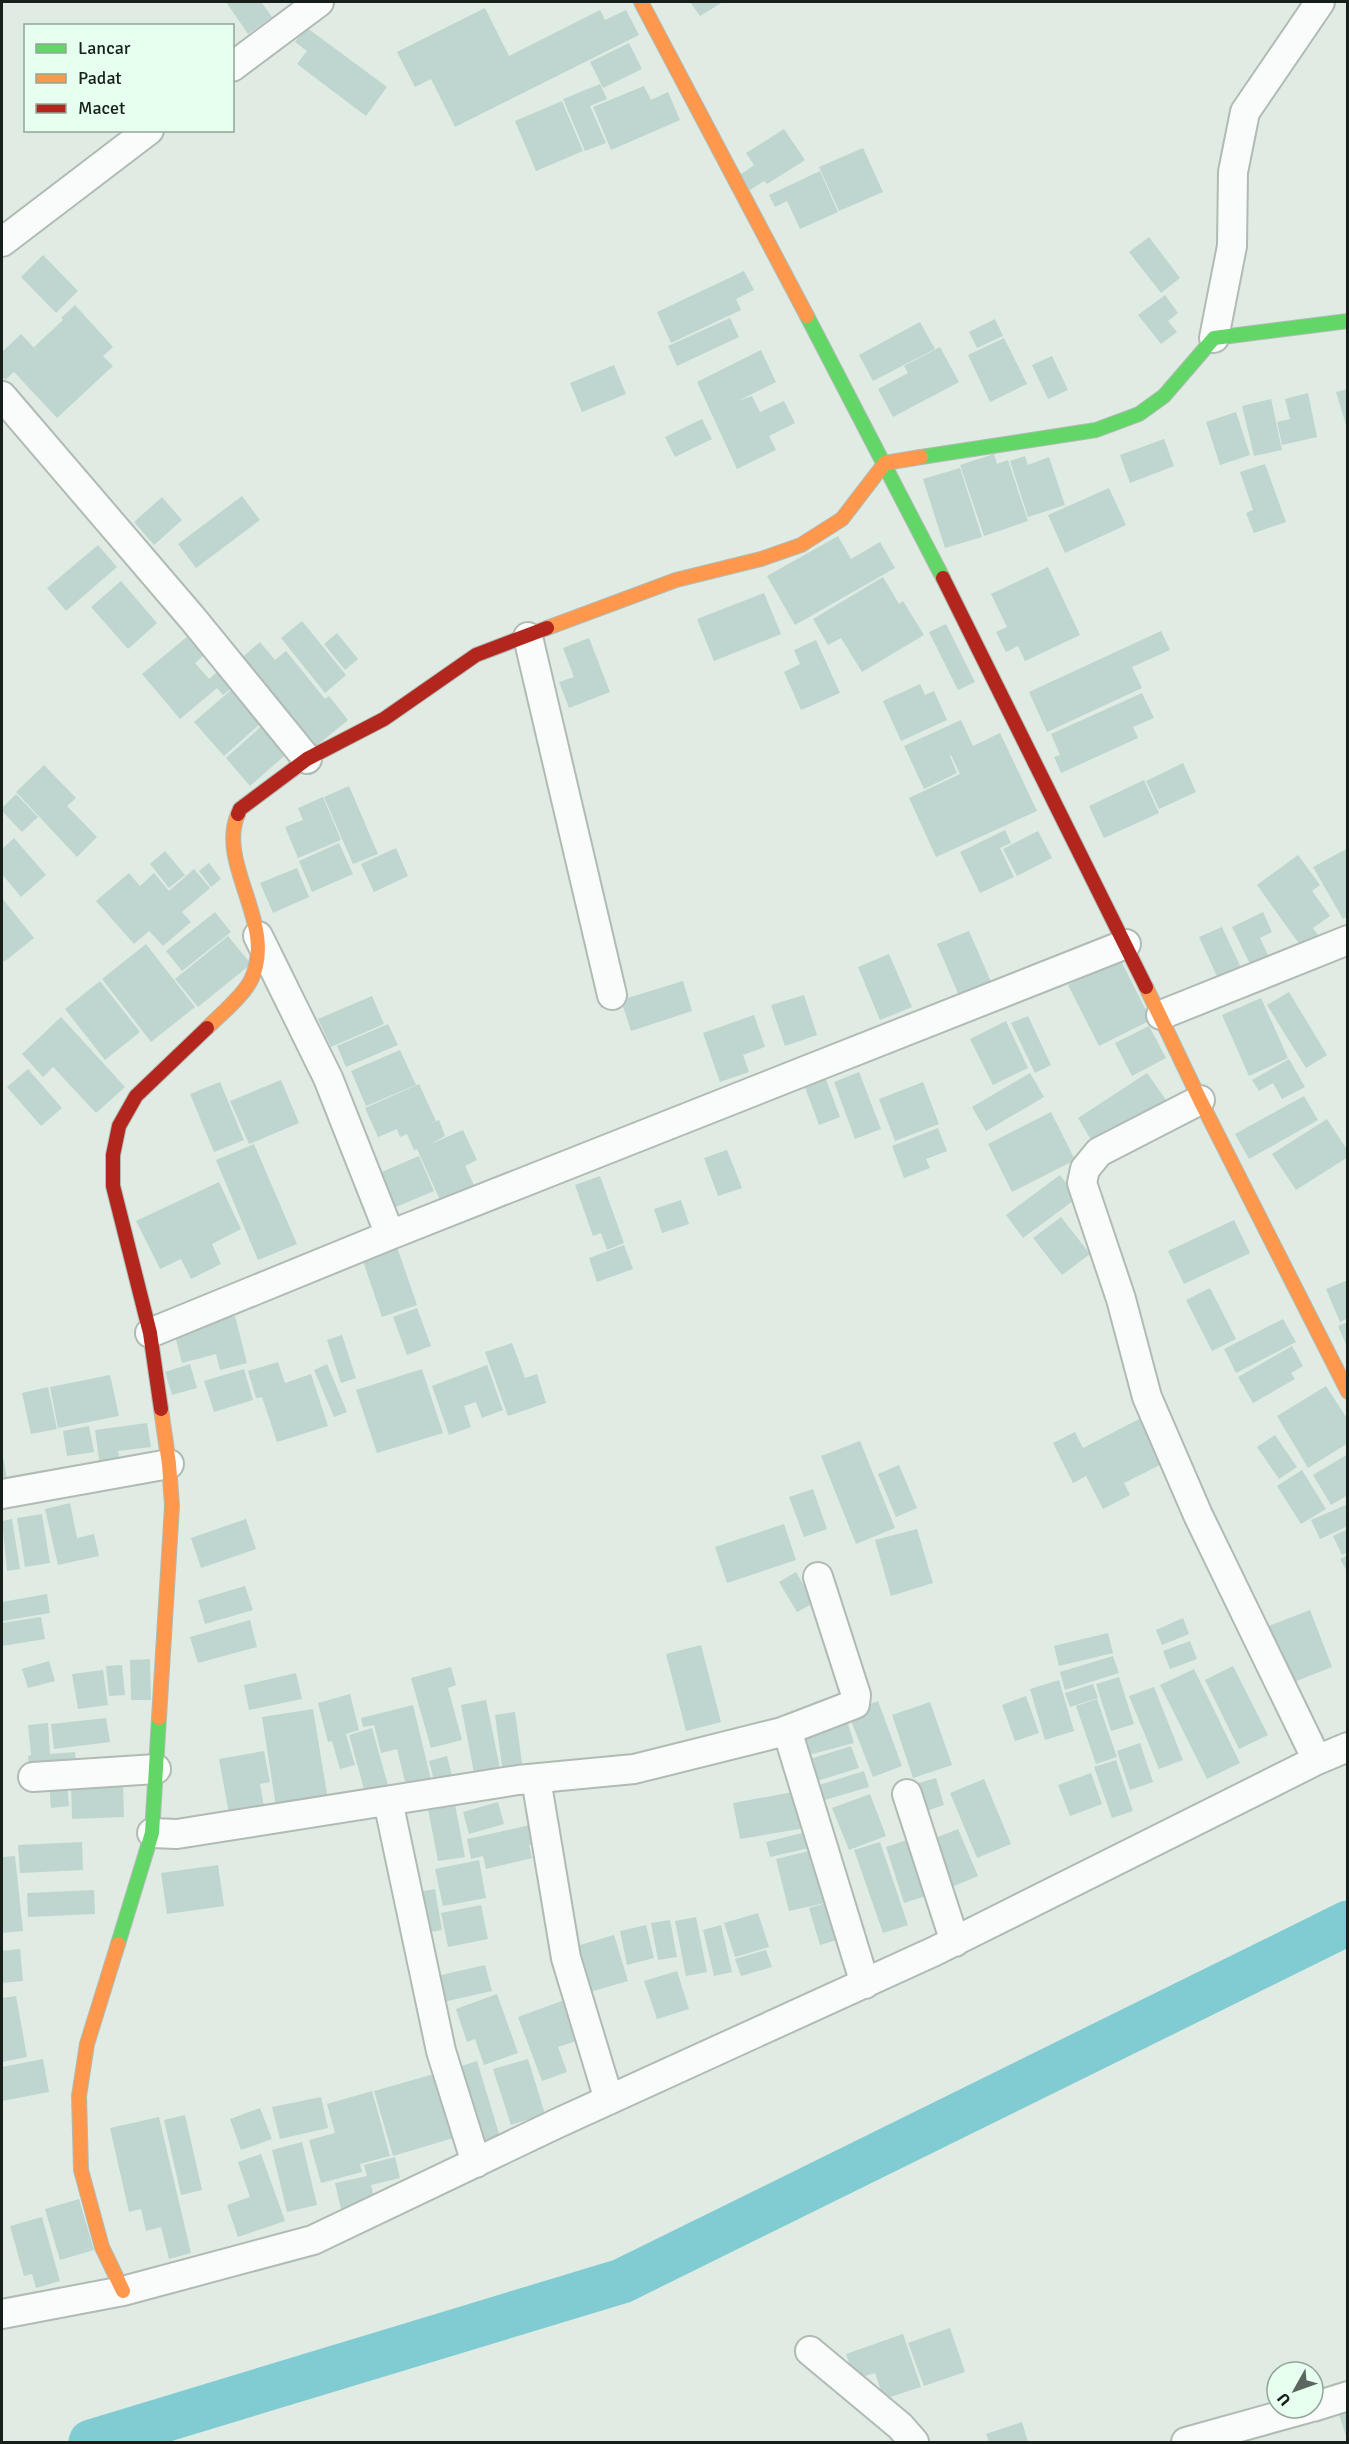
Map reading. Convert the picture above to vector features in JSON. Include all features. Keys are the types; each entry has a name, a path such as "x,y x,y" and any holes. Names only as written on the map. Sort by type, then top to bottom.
{"street":[{"path":"234,66 319,2"},
{"path":"641,2 885,463 1347,1392"},
{"path":"390,1234 328,1078 258,936 233,844 233,825 240,810 307,759 384,719 476,655 676,579 761,559 801,545 842,519 885,463 1096,430 1138,414 1164,396 1214,338 1232,246 1233,172 1245,112 1320,2"},
{"path":"2,242 146,132"},
{"path":"1214,338 1347,321"},
{"path":"2,396 186,610 307,759"},
{"path":"528,637 612,995"},
{"path":"123,2290 102,2247 81,2170 79,2096 87,2044 152,1833 172,1506 169,1464 150,1333 113,1186 113,1155 119,1126 136,1096 191,1046 250,983 256,966 258,936"},
{"path":"1161,1016 1347,940"},
{"path":"150,1333 390,1234 1126,944"},
{"path":"1200,1100 1099,1152 1085,1169 1083,1183 1121,1299 1147,1397 1198,1515 1317,1760"},
{"path":"2,1494 169,1464"},
{"path":"152,1833 177,1834 536,1779 634,1769 787,1730 850,1707 856,1700 818,1577"},
{"path":"787,1730 865,1984"},
{"path":"2,2314 123,2290 313,2240 609,2100 955,1942 1347,1747"},
{"path":"33,1777 156,1769"},
{"path":"536,1779 566,1958 609,2100"},
{"path":"907,1794 955,1942"},
{"path":"388,1801 441,2051 476,2163"},
{"path":"810,2351 900,2426 914,2442"},
{"path":"1325,2403 1347,2396"},
{"path":"1186,2442 1265,2420"}],"building":[{"path":"226,2 261,2 272,17 248,34"},
{"path":"690,2 723,2 700,16"},
{"path":"485,8 509,56 600,10 605,20 626,10 639,35 455,127 431,79 415,87 397,52"},
{"path":"306,27 387,87 366,116 297,64 307,51 295,42"},
{"path":"629,43 642,69 603,88 590,62"},
{"path":"600,84 607,99 590,106 606,143 585,151 563,99"},
{"path":"644,86 651,100 668,92 680,120 611,150 593,107"},
{"path":"562,101 583,151 536,171 515,121"},
{"path":"784,129 805,160 767,184 764,181 750,190 740,175 754,165 746,153"},
{"path":"863,148 883,192 839,211 819,167"},
{"path":"820,171 838,212 800,229 787,201 775,207 769,195"},
{"path":"1149,237 1180,278 1161,293 1129,252"},
{"path":"43,255 78,291 56,313 21,277"},
{"path":"744,271 754,290 736,299 741,310 671,343 657,312"},
{"path":"1165,295 1178,313 1168,321 1177,332 1161,344 1138,315"},
{"path":"75,305 113,347 103,356 113,366 57,418 14,372 5,380 2,376 2,352 21,334 40,354 34,347 63,320 61,318"},
{"path":"730,318 739,337 677,366 668,346"},
{"path":"995,319 1003,336 977,348 969,332"},
{"path":"920,322 935,349 873,381 859,355"},
{"path":"1004,338 1027,384 990,402 968,355"},
{"path":"940,347 959,382 893,417 878,389 908,373 904,366"},
{"path":"761,350 776,382 738,401 752,396 760,412 784,401 795,423 769,436 776,450 737,469 697,382"},
{"path":"1052,356 1068,390 1048,399 1032,365"},
{"path":"614,365 626,394 582,412 570,383"},
{"path":"1348,389 1348,428 1347,428 1336,392"},
{"path":"1308,393 1317,437 1282,445 1277,422 1290,419 1285,399"},
{"path":"1271,399 1282,450 1254,456 1242,406"},
{"path":"1236,412 1250,455 1220,465 1206,422"},
{"path":"702,419 712,439 675,457 665,437"},
{"path":"1164,439 1174,466 1130,483 1120,455"},
{"path":"994,454 997,464 1008,460 1028,521 984,536 960,465"},
{"path":"1025,456 1028,465 1049,457 1065,505 1028,517 1010,461"},
{"path":"1265,464 1286,522 1254,533 1246,513 1253,510 1240,472"},
{"path":"960,468 982,537 945,548 923,479"},
{"path":"1109,488 1126,525 1065,553 1048,515"},
{"path":"242,496 260,520 196,568 178,544"},
{"path":"162,497 182,520 154,545 134,522"},
{"path":"838,536 851,559 880,542 895,568 795,625 767,576"},
{"path":"98,545 117,567 66,611 47,588"},
{"path":"1048,567 1080,635 1025,661 1018,646 1006,652 996,632 1007,627 991,594"},
{"path":"883,577 899,604 903,601 924,635 862,672 841,638 828,645 813,619"},
{"path":"121,581 157,623 128,649 91,607"},
{"path":"764,593 781,634 714,661 697,619"},
{"path":"302,621 346,675 325,693 281,638"},
{"path":"946,624 975,682 958,690 929,632"},
{"path":"1161,631 1170,650 1132,667 1142,688 1047,732 1029,692"},
{"path":"337,633 358,659 345,670 324,644"},
{"path":"188,636 204,655 195,663 209,679 226,664 240,681 223,695 217,688 180,719 142,674"},
{"path":"589,638 610,692 569,708 559,682 574,677 563,648"},
{"path":"816,640 840,693 801,710 784,672 800,664 794,650"},
{"path":"260,642 275,660 286,651 325,699 329,696 348,720 309,752 233,665"},
{"path":"920,684 925,695 934,691 947,720 901,741 883,701"},
{"path":"231,690 261,723 224,756 194,722"},
{"path":"1142,693 1154,718 1133,727 1138,738 1061,773 1054,757 1060,755 1051,734"},
{"path":"961,720 973,746 1000,733 1037,811 936,857 909,798 960,774 951,755 957,773 924,789 904,746"},
{"path":"266,722 291,750 250,786 226,758"},
{"path":"1183,763 1196,792 1159,809 1146,781"},
{"path":"44,765 76,798 67,806 97,837 77,857 16,792"},
{"path":"1144,780 1159,813 1104,838 1089,806"},
{"path":"349,786 378,854 353,864 324,797"},
{"path":"16,794 38,817 22,832 2,811 2,808"},
{"path":"323,797 341,840 298,858 285,827 303,820 298,808"},
{"path":"1005,830 1011,843 1000,848 1014,877 980,893 960,852"},
{"path":"1038,831 1052,858 1017,876 1003,849"},
{"path":"14,838 46,875 21,897 2,874 2,849"},
{"path":"339,843 353,874 312,892 299,861"},
{"path":"396,848 408,876 374,892 361,864"},
{"path":"1348,848 1348,916 1343,919 1313,867"},
{"path":"165,851 185,875 169,888 150,864"},
{"path":"1298,855 1320,885 1312,891 1330,916 1313,928 1321,939 1305,952 1257,885"},
{"path":"209,863 221,879 211,887 199,871"},
{"path":"297,868 309,897 273,913 260,883"},
{"path":"194,869 210,888 182,912 191,922 163,946 149,931 134,944 96,901 129,873 140,886 154,873 169,891"},
{"path":"2,898 34,938 4,962 2,958"},
{"path":"215,912 231,932 182,971 166,951"},
{"path":"1263,912 1272,932 1260,938 1270,959 1252,968 1232,927"},
{"path":"1222,927 1243,972 1220,983 1199,937"},
{"path":"969,931 992,984 960,998 937,944"},
{"path":"228,936 251,964 198,1007 175,979"},
{"path":"146,944 195,1007 151,1042 102,979"},
{"path":"889,954 912,1007 880,1020 858,967"},
{"path":"1120,959 1151,1020 1099,1046 1068,985"},
{"path":"100,981 140,1032 105,1060 65,1009"},
{"path":"683,981 692,1011 631,1031 621,1000"},
{"path":"1289,992 1327,1055 1306,1068 1267,1005"},
{"path":"804,995 817,1035 785,1046 771,1005"},
{"path":"372,996 384,1024 331,1047 318,1019"},
{"path":"1261,998 1288,1058 1249,1076 1222,1015"},
{"path":"754,1015 765,1047 743,1055 749,1072 720,1082 703,1033"},
{"path":"1028,1016 1051,1065 1035,1073 1011,1023"},
{"path":"61,1017 125,1087 96,1113 53,1067 43,1077 22,1054"},
{"path":"1006,1021 1028,1068 993,1085 970,1039"},
{"path":"388,1024 398,1045 346,1067 337,1046"},
{"path":"1149,1026 1166,1058 1132,1076 1115,1043"},
{"path":"400,1050 416,1085 366,1106 351,1071"},
{"path":"1289,1059 1305,1087 1282,1099 1273,1083 1259,1091 1252,1080"},
{"path":"28,1069 62,1108 41,1126 7,1087"},
{"path":"859,1072 881,1129 855,1139 834,1082"},
{"path":"1030,1073 1044,1097 986,1131 972,1107"},
{"path":"1147,1073 1166,1100 1095,1146 1078,1118"},
{"path":"824,1074 840,1117 819,1125 803,1082"},
{"path":"281,1080 299,1123 249,1144 230,1101"},
{"path":"220,1082 244,1140 214,1152 190,1094"},
{"path":"923,1082 939,1124 895,1141 879,1099"},
{"path":"419,1084 436,1121 425,1126 439,1120 445,1136 431,1144 463,1130 477,1160 465,1166 474,1185 440,1200 417,1149 414,1150 407,1134 400,1137 397,1129 378,1137 365,1108"},
{"path":"1304,1096 1318,1120 1249,1159 1235,1134"},
{"path":"1051,1112 1075,1160 1012,1192 988,1144"},
{"path":"1327,1119 1348,1151 1348,1157 1296,1190 1272,1154"},
{"path":"938,1128 947,1151 926,1159 930,1168 904,1178 892,1146"},
{"path":"254,1144 297,1244 258,1260 216,1160"},
{"path":"727,1150 742,1188 718,1196 704,1158"},
{"path":"419,1156 434,1191 391,1209 377,1174"},
{"path":"1060,1175 1077,1198 1023,1238 1006,1215"},
{"path":"600,1176 624,1243 607,1250 601,1233 593,1236 575,1185"},
{"path":"219,1182 241,1229 212,1244 221,1264 191,1279 181,1259 160,1269 136,1221"},
{"path":"681,1200 689,1224 662,1233 654,1209"},
{"path":"1061,1217 1090,1254 1062,1275 1033,1238"},
{"path":"1234,1220 1250,1253 1184,1284 1168,1251"},
{"path":"396,1244 417,1305 382,1317 361,1255"},
{"path":"624,1245 633,1269 597,1282 589,1258"},
{"path":"1348,1280 1348,1318 1340,1322 1326,1289"},
{"path":"1210,1288 1236,1339 1212,1351 1186,1300"},
{"path":"417,1308 431,1346 407,1355 393,1317"},
{"path":"235,1316 247,1363 220,1370 216,1354 182,1363 174,1332"},
{"path":"1283,1319 1296,1342 1236,1373 1224,1349"},
{"path":"1348,1322 1348,1349 1338,1326"},
{"path":"342,1335 356,1378 341,1383 327,1340"},
{"path":"512,1343 525,1378 537,1374 546,1403 508,1416 485,1352"},
{"path":"1292,1346 1303,1366 1291,1373 1295,1379 1253,1403 1238,1377"},
{"path":"278,1362 285,1383 311,1374 328,1426 277,1442 262,1397 256,1398 248,1371"},
{"path":"190,1364 197,1388 172,1395 165,1372"},
{"path":"327,1364 347,1412 334,1417 314,1370"},
{"path":"487,1365 503,1410 482,1418 476,1402 464,1406 471,1427 449,1435 432,1386"},
{"path":"244,1369 253,1400 214,1412 204,1381"},
{"path":"422,1369 443,1433 377,1453 356,1390"},
{"path":"110,1375 119,1416 58,1428 50,1387"},
{"path":"1326,1386 1348,1420 1348,1443 1308,1468 1277,1416"},
{"path":"48,1387 57,1429 31,1434 22,1393"},
{"path":"1139,1419 1162,1464 1124,1483 1130,1495 1103,1509 1086,1476 1073,1483 1053,1443 1075,1432 1083,1448"},
{"path":"147,1423 151,1447 118,1451 120,1464 100,1467 95,1430"},
{"path":"89,1426 94,1452 67,1456 63,1431"},
{"path":"1275,1435 1297,1467 1279,1479 1257,1447"},
{"path":"860,1441 895,1528 856,1544 821,1456"},
{"path":"2,1451 7,1479 2,1480"},
{"path":"1348,1454 1348,1495 1331,1505 1313,1475"},
{"path":"899,1465 917,1508 896,1517 878,1474"},
{"path":"1302,1470 1326,1509 1301,1524 1277,1486"},
{"path":"813,1489 827,1529 804,1537 789,1497"},
{"path":"70,1503 77,1538 94,1534 99,1556 58,1565 45,1509"},
{"path":"1348,1504 1348,1526 1320,1539 1311,1520"},
{"path":"42,1514 50,1563 25,1567 17,1518"},
{"path":"12,1519 20,1569 7,1571 2,1521"},
{"path":"246,1519 256,1549 201,1568 191,1538"},
{"path":"784,1524 796,1560 727,1583 715,1547"},
{"path":"917,1529 933,1583 891,1596 875,1540"},
{"path":"1348,1529 1348,1552 1342,1555 1333,1536"},
{"path":"1348,1555 1348,1573 1340,1559"},
{"path":"796,1572 814,1603 797,1612 779,1582"},
{"path":"245,1586 253,1610 205,1624 198,1600"},
{"path":"47,1594 50,1613 2,1621 2,1602"},
{"path":"1310,1610 1332,1667 1284,1686 1261,1629"},
{"path":"41,1617 45,1639 2,1646 2,1623"},
{"path":"1183,1618 1189,1634 1162,1645 1156,1630"},
{"path":"250,1620 257,1647 198,1663 190,1637"},
{"path":"1108,1633 1113,1653 1059,1666 1054,1646"},
{"path":"1190,1641 1197,1659 1170,1669 1163,1651"},
{"path":"701,1645 721,1722 686,1731 666,1654"},
{"path":"1113,1656 1119,1673 1065,1690 1060,1672"},
{"path":"150,1659 151,1700 131,1700 130,1660"},
{"path":"49,1661 55,1681 28,1688 22,1669"},
{"path":"122,1665 125,1695 109,1696 106,1666"},
{"path":"1233,1666 1268,1735 1239,1749 1205,1680"},
{"path":"451,1667 456,1685 448,1688 462,1740 431,1748 411,1678"},
{"path":"1194,1669 1240,1763 1207,1779 1160,1685"},
{"path":"103,1670 108,1705 78,1709 72,1674"},
{"path":"296,1673 302,1699 249,1710 244,1685"},
{"path":"1119,1677 1134,1724 1111,1731 1096,1684"},
{"path":"1059,1680 1074,1731 1045,1740 1030,1689"},
{"path":"1093,1684 1098,1698 1070,1707 1065,1693"},
{"path":"1154,1687 1183,1760 1159,1769 1129,1696"},
{"path":"350,1694 359,1730 346,1734 355,1765 340,1769 332,1741 328,1742 318,1703"},
{"path":"1026,1696 1039,1733 1015,1741 1002,1705"},
{"path":"1097,1699 1117,1757 1096,1764 1076,1706"},
{"path":"486,1700 501,1773 475,1778 461,1705"},
{"path":"878,1701 902,1766 873,1777 848,1713"},
{"path":"930,1702 952,1765 913,1778 892,1715"},
{"path":"413,1705 432,1784 407,1790 397,1749 381,1753 374,1725 363,1727 361,1718"},
{"path":"313,1709 329,1806 276,1807 262,1717"},
{"path":"515,1712 523,1770 503,1773 495,1715"},
{"path":"846,1717 854,1743 801,1757 794,1731"},
{"path":"106,1718 110,1742 54,1749 51,1724"},
{"path":"48,1723 50,1754 75,1752 76,1762 29,1766 28,1756 31,1755 28,1725"},
{"path":"372,1728 389,1789 366,1796 349,1735"},
{"path":"1140,1743 1153,1782 1130,1790 1117,1751"},
{"path":"851,1746 859,1768 817,1781 810,1759"},
{"path":"264,1751 270,1782 260,1784 265,1812 230,1819 219,1759"},
{"path":"447,1756 453,1780 435,1785 429,1761"},
{"path":"1116,1760 1133,1811 1112,1818 1094,1767"},
{"path":"864,1771 869,1787 821,1801 816,1786"},
{"path":"1091,1773 1102,1804 1070,1816 1058,1785"},
{"path":"936,1778 944,1805 920,1813 911,1785"},
{"path":"984,1779 1011,1844 977,1858 950,1793"},
{"path":"67,1780 69,1806 51,1808 49,1781"},
{"path":"123,1783 124,1817 72,1819 71,1785"},
{"path":"799,1791 805,1828 740,1839 733,1803"},
{"path":"870,1794 886,1836 849,1850 832,1808"},
{"path":"454,1799 465,1857 438,1861 427,1804"},
{"path":"498,1802 504,1824 469,1834 463,1812"},
{"path":"530,1825 534,1844 529,1845 532,1858 486,1869 483,1856 471,1859 467,1839"},
{"path":"958,1829 978,1876 947,1889 928,1841"},
{"path":"810,1831 814,1847 770,1857 766,1842"},
{"path":"907,1840 926,1896 904,1903 886,1847"},
{"path":"82,1842 83,1870 20,1873 18,1845"},
{"path":"880,1842 908,1925 883,1933 854,1850"},
{"path":"813,1850 825,1903 789,1911 776,1859"},
{"path":"15,1856 23,1931 2,1933 2,1857"},
{"path":"479,1860 486,1898 443,1906 435,1869"},
{"path":"218,1865 224,1906 167,1914 161,1873"},
{"path":"435,1889 442,1930 420,1934 413,1893"},
{"path":"94,1890 95,1914 28,1917 27,1893"},
{"path":"830,1902 841,1939 820,1945 809,1908"},
{"path":"481,1905 488,1939 448,1947 441,1913"},
{"path":"758,1913 769,1947 735,1957 724,1923"},
{"path":"696,1917 707,1972 686,1976 675,1921"},
{"path":"670,1920 677,1957 658,1960 651,1923"},
{"path":"646,1925 654,1958 627,1965 620,1931"},
{"path":"721,1925 732,1972 714,1976 703,1930"},
{"path":"614,1935 628,1981 583,1994 570,1948"},
{"path":"20,1949 23,1981 2,1983 2,1951"},
{"path":"766,1950 772,1967 741,1976 735,1959"},
{"path":"485,1965 492,1991 443,2002 437,1976"},
{"path":"677,1971 689,2009 657,2019 644,1981"},
{"path":"497,1994 518,2053 484,2065 475,2039 467,2042 456,2009"},
{"path":"16,1996 27,2057 2,2062 2,1998"},
{"path":"567,1999 582,2039 558,2047 567,2072 542,2081 518,2017"},
{"path":"43,2059 49,2092 2,2101 2,2067"},
{"path":"528,2059 545,2114 511,2125 493,2069"},
{"path":"477,2061 500,2137 475,2144 452,2069"},
{"path":"441,2072 460,2136 393,2156 374,2091"},
{"path":"372,2091 390,2156 360,2164 362,2172 321,2183 309,2140 335,2133 327,2104"},
{"path":"321,2097 328,2128 280,2139 272,2107"},
{"path":"260,2108 272,2139 241,2150 230,2119"},
{"path":"185,2115 202,2190 181,2195 164,2120"},
{"path":"159,2117 191,2253 169,2259 161,2227 146,2231 141,2209 129,2212 110,2128"},
{"path":"302,2142 317,2205 287,2212 272,2150"},
{"path":"261,2154 285,2221 238,2237 227,2205 250,2197 238,2162"},
{"path":"395,2157 400,2178 371,2185 376,2205 342,2213 335,2183 367,2176 364,2165"},
{"path":"79,2199 94,2250 60,2260 45,2209"},
{"path":"42,2217 60,2281 36,2288 32,2274 24,2276 10,2226"},
{"path":"950,2328 965,2372 924,2386 908,2343"},
{"path":"903,2334 921,2387 884,2399 875,2373 855,2379 846,2354"},
{"path":"1348,2408 1348,2439 1347,2439 1338,2411"},
{"path":"1022,2422 1028,2442 989,2442 986,2434"}],"waterway":[{"path":"91,2442 622,2281 1348,1923"}],"traffic: fast":[{"path":"807,316 943,578"},
{"path":"921,457 1096,430 1139,414 1164,396 1214,338 1348,321"},
{"path":"118,1944 152,1833 159,1718"}],"traffic: slow":[{"path":"641,2 807,316"},
{"path":"547,628 676,580 761,559 801,545 842,519 885,463 921,457"},
{"path":"207,1028 247,986 257,959 257,938 253,916 235,853 233,833 238,814"},
{"path":"1146,987 1200,1100 1348,1392"},
{"path":"159,1718 172,1506 161,1409"},
{"path":"118,1944 87,2044 79,2096 81,2170 102,2247 123,2291"}],"traffic: jam":[{"path":"943,578 1146,987"},
{"path":"238,814 240,809 307,759 384,719 476,655 547,628"},
{"path":"161,1409 150,1333 113,1186 113,1155 119,1126 136,1096 207,1028"}]}
